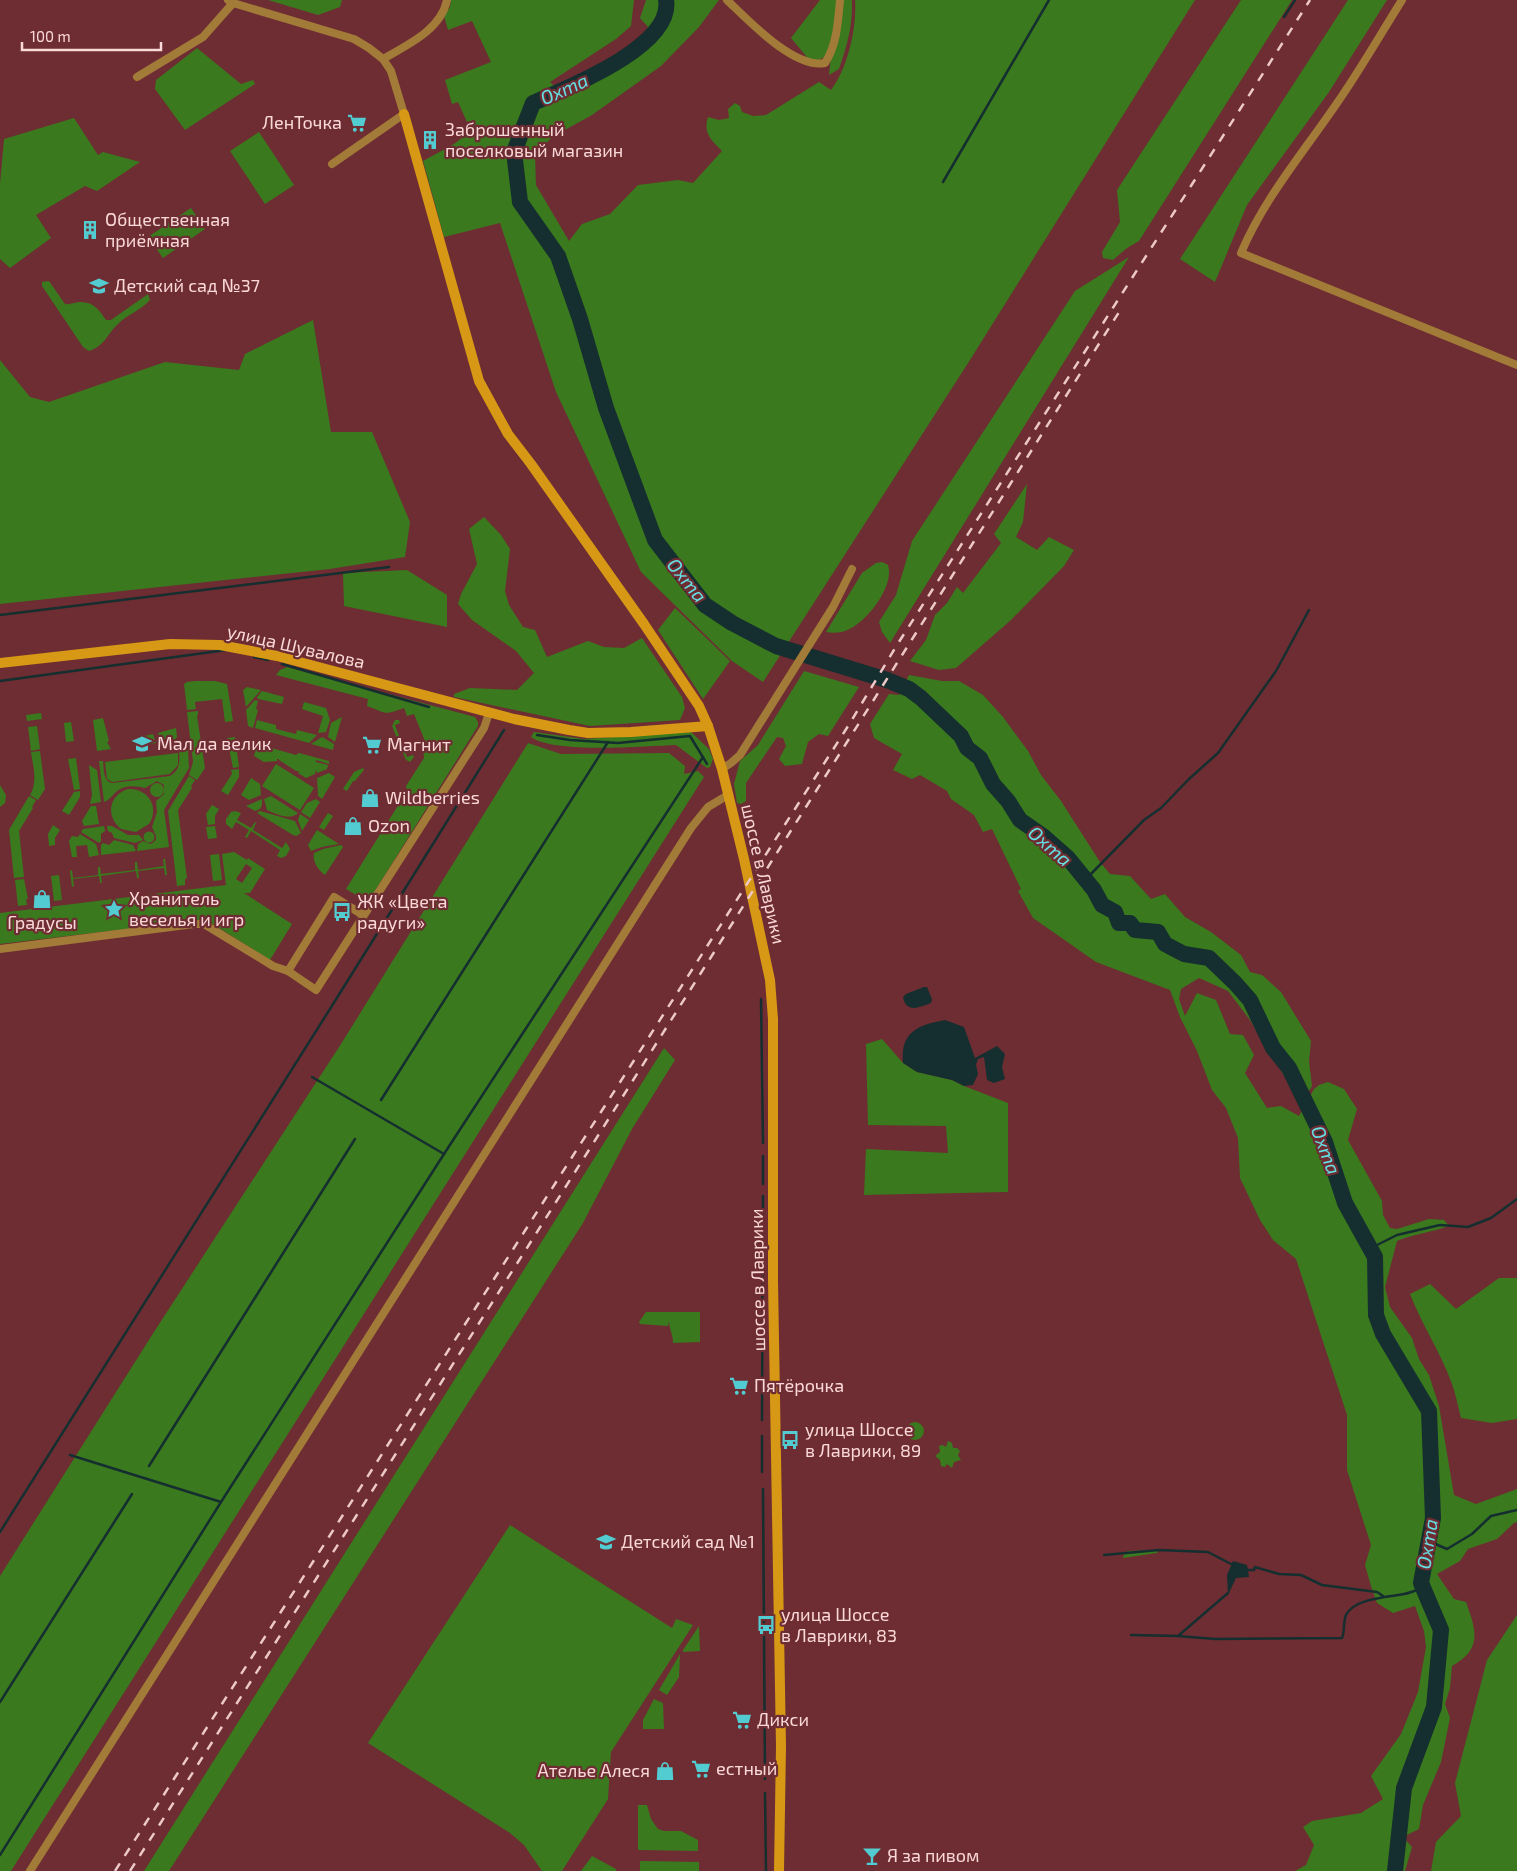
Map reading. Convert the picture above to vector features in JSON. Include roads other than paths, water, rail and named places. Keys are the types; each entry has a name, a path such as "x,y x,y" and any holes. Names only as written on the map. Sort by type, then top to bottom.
{"street":[{"path":"383,59 422,35 433,25 444,11 447,0"},
{"path":"727,0 753,25 787,51 816,65 825,63 831,54 840,0"},
{"path":"1402,0 1337,104 1263,208 1241,253 1517,365"},
{"path":"137,77 203,37 230,2 354,39 383,59 391,71 404,114 332,164"},
{"name":"шоссе в Лаврики","path":"404,114 478,381 508,434 644,624 699,706 708,726 722,769 758,922 770,980 773,1019 773,1281 781,1746 780,1871"},
{"path":"722,769 740,754 833,607 852,569"},
{"name":"улица Шувалова","path":"0,664 170,644 220,645 277,656 490,713 588,733 631,732 708,726"},
{"path":"0,948 204,924 273,966 288,971 316,990 484,728 490,713"},
{"path":"30,1871 692,828 708,807 728,795"},
{"path":"288,971 334,897 363,915"}],"water":[{"path":"927,987 932,999 931,1003 914,1008 907,1006 903,997"},
{"path":"945,1020 964,1027 975,1058 997,1046 1005,1054 1002,1067 1005,1079 994,1083 987,1080 984,1057 978,1059 976,1065 978,1074 973,1085 964,1086 952,1080 917,1072 903,1063 905,1043 913,1031 927,1024"},
{"path":"1233,1561 1247,1565 1249,1577 1236,1578 1228,1595 1227,1575"}],"waterway":[{"name":"Охта","path":"666,0 664,17 653,33 636,49 592,76 533,103 514,152 520,202 558,256 580,319 606,408 655,540 705,605 732,623 776,646 887,680 909,689 921,698 961,736 967,748 980,758 993,784 1008,801 1020,820 1043,836 1068,858 1094,890 1102,905 1115,912 1119,923 1130,923 1135,930 1158,932 1165,944 1184,954 1209,958 1235,983 1250,1000 1273,1048 1289,1068 1325,1142 1345,1203 1375,1257 1376,1315 1383,1334 1429,1411 1433,1518 1421,1583 1441,1630 1434,1707 1404,1788 1395,1871"},
{"path":"943,182 1049,0"},
{"path":"1284,17 1295,0"},
{"path":"0,615 389,567"},
{"path":"1085,880 1144,820 1161,808 1218,753 1276,671 1309,610"},
{"path":"0,681 226,650"},
{"path":"254,657 268,660"},
{"path":"282,664 429,707"},
{"path":"0,1532 504,730"},
{"path":"537,735 570,740 618,743 690,736 707,764"},
{"path":"381,1100 608,742"},
{"path":"0,1855 221,1502 444,1154 703,757"},
{"path":"761,999 763,1143"},
{"path":"312,1077 444,1154"},
{"path":"149,1466 355,1139"},
{"path":"763,1156 763,1184"},
{"path":"762,1420 763,1196"},
{"path":"1371,1248 1397,1235 1440,1225 1468,1227 1491,1218 1517,1199"},
{"path":"762,1436 762,1472"},
{"path":"70,1455 221,1502"},
{"path":"763,1489 765,1779"},
{"path":"0,1702 132,1494"},
{"path":"1431,1531 1433,1543 1447,1549 1472,1534 1491,1516 1517,1510"},
{"path":"1104,1555 1159,1550 1208,1552 1233,1565"},
{"path":"1247,1570 1254,1570 1255,1567 1279,1574 1301,1575 1322,1585 1377,1592 1383,1596"},
{"path":"1178,1636 1215,1639 1342,1638 1346,1615 1356,1605 1372,1599 1406,1594 1423,1588"},
{"path":"1131,1635 1178,1636 1228,1593"},
{"path":"765,1793 766,1871"}],"railway":[{"path":"115,1871 1310,0"},
{"path":"130,1871 1121,309"}],"place":[{"name":"ЛенТочка","path":"357,123"},
{"name":"Заброшенный поселковый магазин","path":"430,140"},
{"name":"Общественная приёмная","path":"90,230"},
{"name":"Детский сад №37","path":"99,286"},
{"name":"Мал да велик","path":"142,744"},
{"name":"Магнит","path":"372,745"},
{"name":"Wildberries","path":"370,798"},
{"name":"Ozon","path":"353,826"},
{"name":"Градусы","path":"42,899"},
{"name":"Хранитель веселья и игр","path":"114,909"},
{"name":"ЖК «Цвета радуги»","path":"342,912"},
{"name":"Пятёрочка","path":"739,1386"},
{"name":"улица Шоссе в Лаврики, 89","path":"790,1440"},
{"name":"Детский сад №1","path":"606,1542"},
{"name":"улица Шоссе в Лаврики, 83","path":"766,1625"},
{"name":"Дикси","path":"742,1720"},
{"name":"естный","path":"701,1769"},
{"name":"Ателье Алеся","path":"665,1771"},
{"name":"Я за пивом","path":"872,1856"}]}
